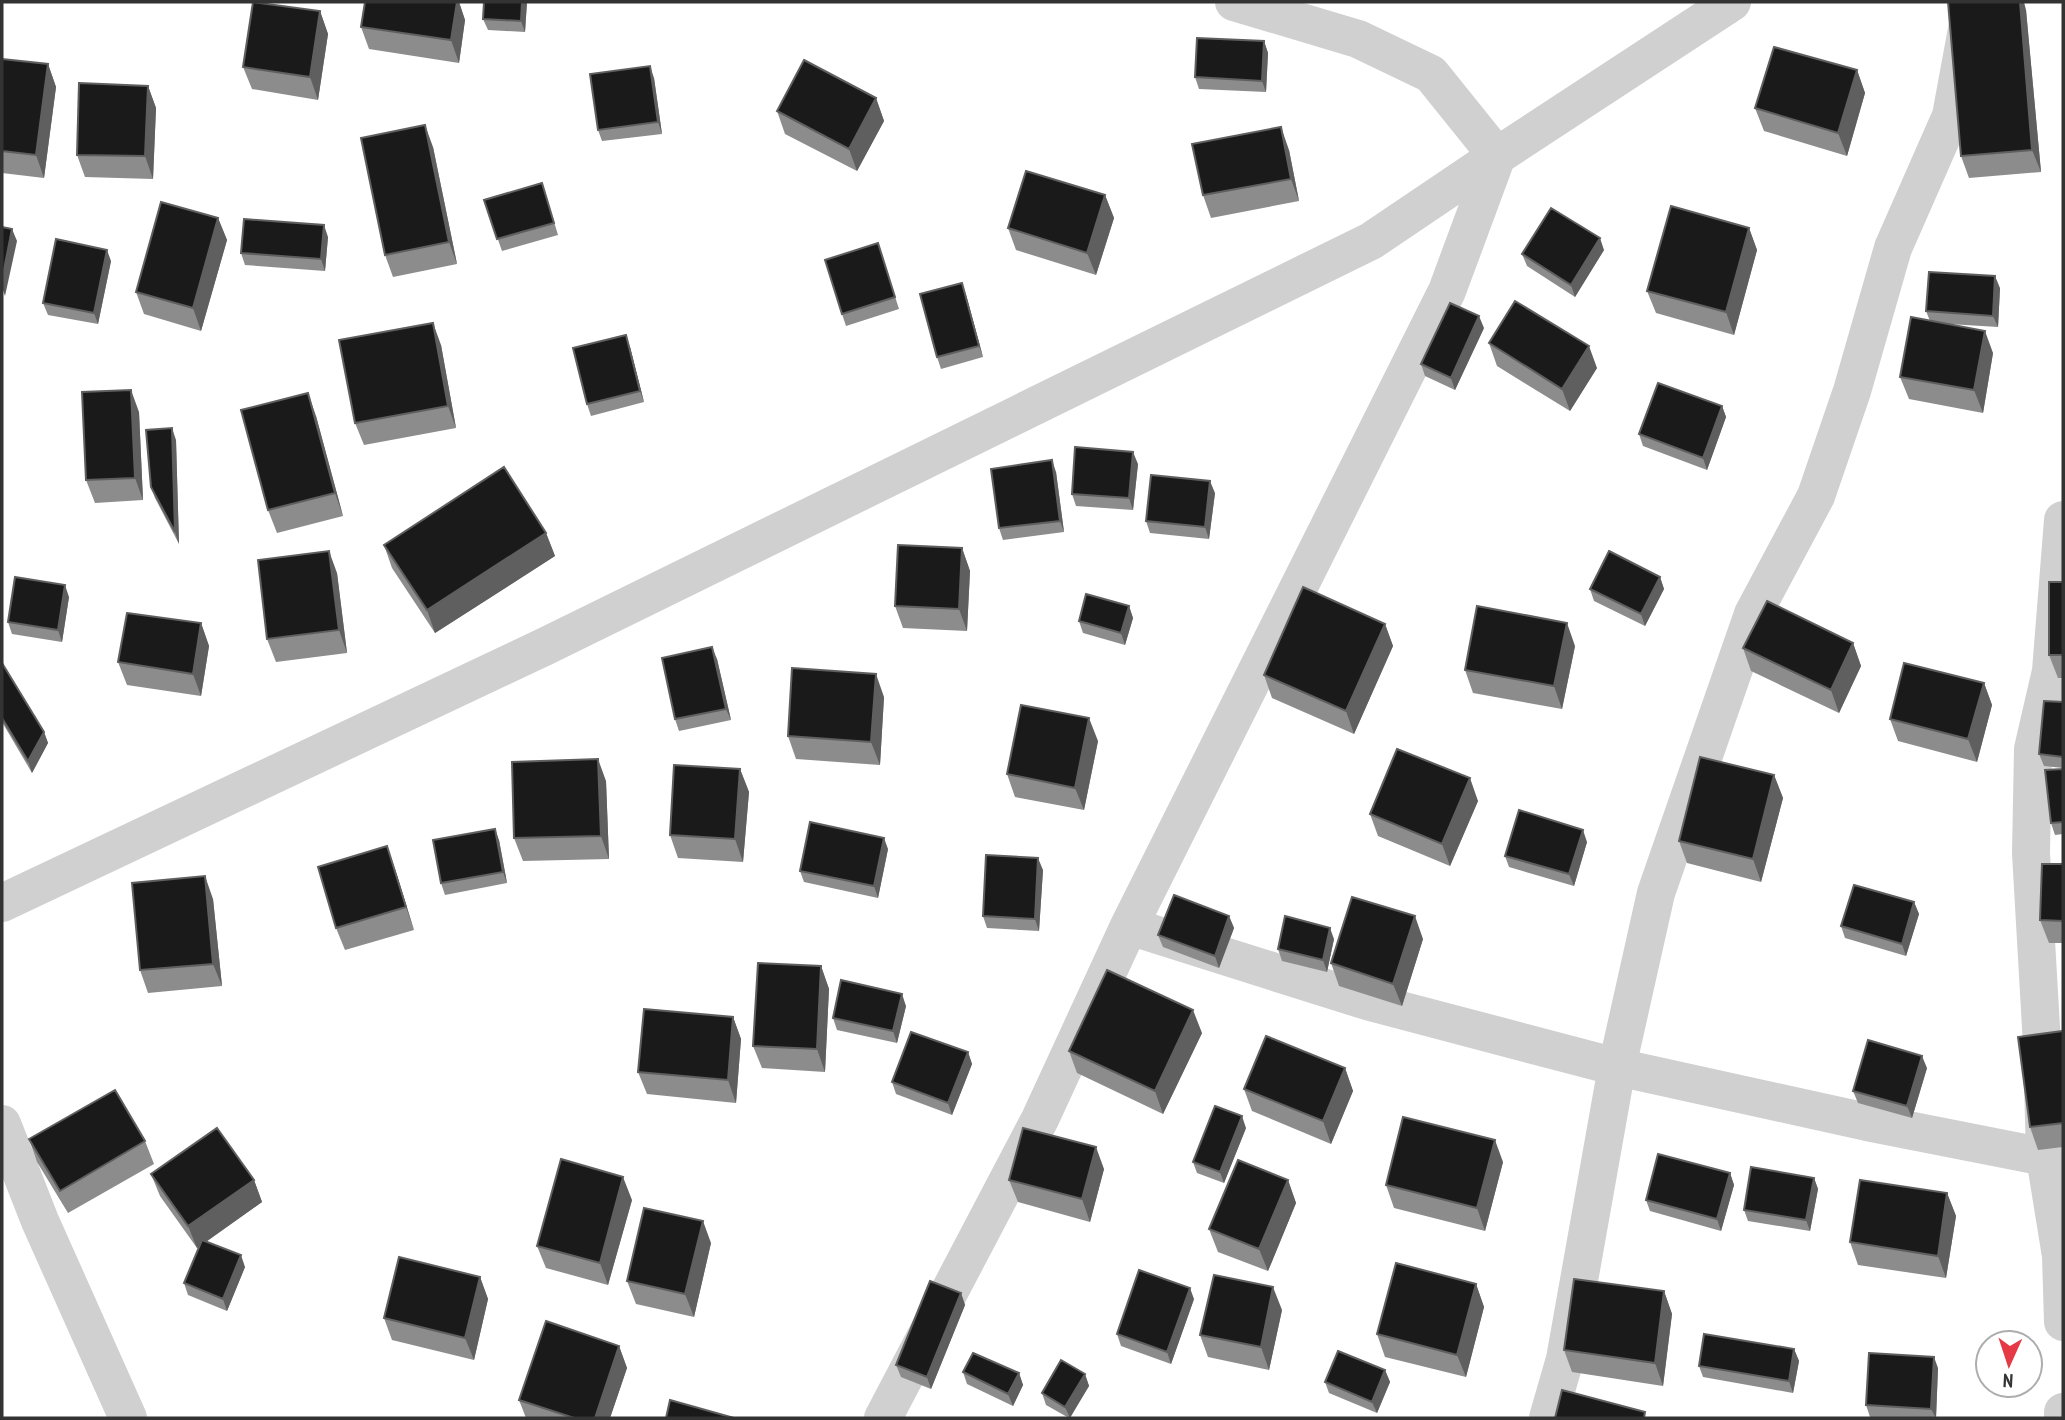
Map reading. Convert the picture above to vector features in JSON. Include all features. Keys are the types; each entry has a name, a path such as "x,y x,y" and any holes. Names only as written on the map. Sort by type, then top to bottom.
{"street":[{"path":"1234,2 1358,39 1431,74 1497,156"},
{"path":"2,903 546,646 1371,241 1732,2"},
{"path":"1548,1418 1565,1359 1617,1067 1657,893 1753,614 1815,495 1852,391 1893,248 1951,116 1972,2"},
{"path":"883,1418 1040,1119 1129,926 1447,291 1497,156"},
{"path":"2063,520 2052,671 2033,749 2031,853 2042,1045 2045,1157 2060,1256 2063,1322"},
{"path":"1129,926 1370,1002 1617,1067 1867,1122 2045,1157"},
{"path":"2,1124 40,1221 128,1418"},
{"path":"2063,1412 2063,1418"}],"building":[{"path":"253,2 320,11 310,77 243,67"},
{"path":"365,2 457,2 451,40 361,27"},
{"path":"484,2 522,2 521,21 483,19"},
{"path":"1948,2 2020,2 2032,150 1961,156"},
{"path":"1197,38 1264,41 1262,81 1195,77"},
{"path":"1774,47 1857,70 1838,133 1755,108"},
{"path":"2,59 48,64 36,155 2,151"},
{"path":"804,60 876,98 849,149 777,111"},
{"path":"650,66 658,122 598,130 590,74"},
{"path":"79,83 148,86 145,156 77,155"},
{"path":"425,125 449,242 385,255 361,138"},
{"path":"1281,127 1291,179 1203,195 1192,144"},
{"path":"1026,171 1105,195 1087,253 1008,228"},
{"path":"542,183 554,223 497,239 484,200"},
{"path":"161,202 218,218 193,308 136,292"},
{"path":"1671,206 1749,228 1726,312 1647,291"},
{"path":"1551,208 1600,238 1571,285 1522,254"},
{"path":"244,219 324,225 321,259 241,253"},
{"path":"2,227 12,229 2,280"},
{"path":"56,239 107,250 94,313 43,303"},
{"path":"878,243 895,297 842,314 825,260"},
{"path":"1929,272 1995,276 1993,316 1926,311"},
{"path":"962,283 979,346 937,357 920,294"},
{"path":"1515,301 1589,346 1562,389 1489,343"},
{"path":"1450,303 1479,316 1451,378 1421,364"},
{"path":"1911,317 1985,331 1974,390 1900,377"},
{"path":"433,323 448,406 355,423 339,340"},
{"path":"626,335 640,391 587,404 573,348"},
{"path":"1658,383 1722,406 1703,458 1639,434"},
{"path":"131,390 135,478 86,480 82,392"},
{"path":"308,393 335,493 268,510 241,410"},
{"path":"172,428 175,532 151,487 146,430"},
{"path":"1075,447 1133,452 1129,498 1072,494"},
{"path":"1052,460 1060,521 999,528 991,469"},
{"path":"504,467 546,533 427,610 384,545"},
{"path":"1151,475 1210,481 1205,527 1146,521"},
{"path":"898,545 962,548 959,609 895,606"},
{"path":"329,551 339,630 267,639 258,560"},
{"path":"1609,551 1660,577 1641,614 1590,589"},
{"path":"15,577 65,585 58,630 8,622"},
{"path":"2049,582 2063,582 2063,655 2049,655"},
{"path":"1303,587 1385,624 1346,711 1264,675"},
{"path":"1086,594 1129,606 1121,633 1079,621"},
{"path":"1767,601 1853,643 1831,690 1743,648"},
{"path":"1477,606 1567,623 1554,686 1465,670"},
{"path":"127,613 201,623 193,674 118,662"},
{"path":"712,647 726,709 675,719 662,658"},
{"path":"2,663 44,732 28,761 2,718"},
{"path":"1904,663 1984,683 1968,739 1890,719"},
{"path":"792,668 876,674 871,742 788,736"},
{"path":"2044,701 2063,702 2063,757 2039,754"},
{"path":"1021,705 1089,718 1075,788 1007,774"},
{"path":"1397,749 1470,778 1442,844 1370,814"},
{"path":"1700,757 1774,775 1753,859 1679,841"},
{"path":"598,759 601,836 514,838 512,762"},
{"path":"674,765 740,769 735,839 670,835"},
{"path":"2063,769 2063,822 2051,823 2045,770"},
{"path":"1519,810 1583,830 1569,874 1505,856"},
{"path":"810,822 884,838 874,886 800,871"},
{"path":"495,829 503,872 441,883 433,840"},
{"path":"387,846 406,907 336,928 318,867"},
{"path":"986,855 1038,858 1035,919 983,916"},
{"path":"2042,864 2063,864 2063,921 2040,920"},
{"path":"205,876 213,964 140,970 132,883"},
{"path":"1854,885 1914,902 1902,944 1841,926"},
{"path":"1174,895 1229,916 1215,956 1158,935"},
{"path":"1352,897 1415,916 1393,984 1331,963"},
{"path":"1285,916 1330,928 1323,960 1278,949"},
{"path":"758,963 821,966 817,1049 753,1046"},
{"path":"1107,970 1193,1010 1155,1091 1069,1051"},
{"path":"841,980 902,994 893,1031 833,1018"},
{"path":"644,1009 733,1017 728,1080 638,1072"},
{"path":"2063,1031 2063,1123 2030,1127 2018,1037"},
{"path":"911,1032 968,1052 948,1103 892,1082"},
{"path":"1266,1036 1345,1068 1323,1121 1244,1089"},
{"path":"1868,1040 1922,1056 1907,1106 1853,1091"},
{"path":"115,1090 145,1141 60,1191 29,1139"},
{"path":"1215,1106 1242,1116 1220,1172 1193,1162"},
{"path":"1403,1117 1495,1140 1477,1208 1386,1185"},
{"path":"217,1128 254,1180 188,1226 151,1174"},
{"path":"1023,1128 1096,1147 1082,1199 1009,1180"},
{"path":"1658,1154 1730,1173 1717,1219 1646,1200"},
{"path":"561,1159 623,1177 600,1263 537,1246"},
{"path":"1238,1160 1288,1180 1259,1249 1209,1229"},
{"path":"1751,1167 1814,1178 1806,1220 1744,1210"},
{"path":"1860,1180 1947,1193 1938,1256 1850,1242"},
{"path":"644,1208 703,1221 685,1294 627,1281"},
{"path":"202,1240 241,1255 223,1299 184,1283"},
{"path":"399,1257 480,1277 465,1338 384,1318"},
{"path":"1396,1263 1476,1284 1457,1355 1377,1334"},
{"path":"1139,1270 1190,1288 1167,1352 1117,1334"},
{"path":"1214,1275 1273,1287 1261,1347 1200,1335"},
{"path":"1574,1279 1664,1291 1655,1363 1564,1350"},
{"path":"930,1281 961,1293 927,1377 896,1365"},
{"path":"546,1321 619,1346 595,1418 574,1418 519,1400"},
{"path":"1704,1334 1794,1349 1789,1381 1699,1366"},
{"path":"1338,1351 1385,1370 1372,1402 1325,1382"},
{"path":"973,1353 1019,1373 1008,1394 963,1372"},
{"path":"1869,1353 1934,1357 1931,1409 1866,1405"},
{"path":"1061,1360 1085,1374 1065,1407 1042,1393"},
{"path":"1562,1390 1645,1412 1644,1418 1555,1418"},
{"path":"670,1400 734,1418 666,1418"}]}
